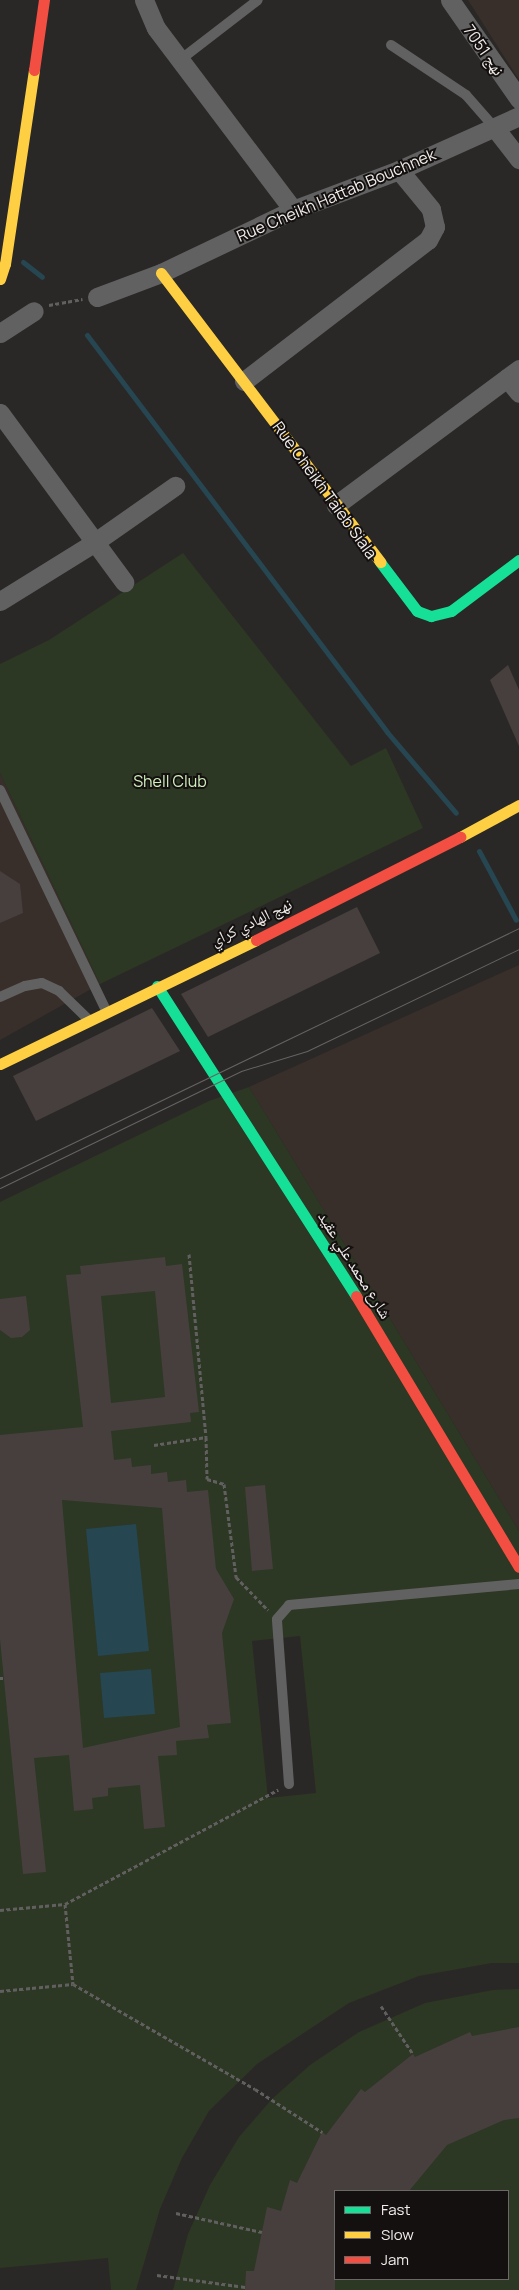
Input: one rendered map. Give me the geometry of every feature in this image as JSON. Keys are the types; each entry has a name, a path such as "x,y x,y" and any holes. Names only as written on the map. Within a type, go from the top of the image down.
{"main road":[{"path":"0,279 5,264 44,0"},
{"path":"0,231 13,202"},
{"name":"Rue Cheikh Taieb Siala","path":"161,273 336,504 399,591 421,614 438,615 451,611 519,560"},
{"name":"نهج الهادي كراي","path":"0,1064 106,1010 452,842 519,805"},
{"name":"نهج الهادي كراي","path":"452,842 519,818"},
{"name":"شارع محمد علي عقيد","path":"157,986 375,1326 519,1567"},
{"name":"نهج الهادي كراي","path":"0,1057 63,1032"}],"street":[{"path":"144,0 156,28 292,210"},
{"name":"نهج 7051","path":"450,0 518,94"},
{"name":"Rue Cheikh Hattab Bouchnek","path":"98,296 161,273 292,210 399,170 519,116"},
{"path":"494,128 519,159"},
{"path":"244,382 428,240 435,227 431,209 399,170"},
{"path":"0,333 34,311"},
{"path":"336,504 513,373 519,393"},
{"path":"0,413 124,582"},
{"path":"0,601 95,542 175,486"}],"lane":[{"path":"180,60 258,0"},
{"path":"391,45 466,95 494,128"},
{"path":"0,790 106,1010"},
{"path":"0,997 25,986 42,983 59,990 89,1020"},
{"path":"289,1784 277,1619 288,1605 519,1584"}],"path":[{"path":"34,311 98,296"},
{"path":"189,1254 206,1437 207,1479 224,1484 236,1576 277,1619"},
{"path":"154,1445 206,1437"},
{"path":"0,1910 65,1904 289,1784"},
{"path":"65,1904 73,1984"},
{"path":"0,1991 73,1984 255,2088 322,2132"},
{"path":"381,2006 413,2054"},
{"path":"176,2213 262,2232"},
{"path":"157,2275 245,2287"}],"shaded area":[{"path":"468,0 519,0 519,79 514,72"},
{"path":"0,773 100,984 0,1040"},
{"path":"519,965 519,1531 249,1087"}],"green space":[{"name":"Shell Club","path":"183,553 351,766 386,748 423,828 100,984 0,773 0,664 49,640"},
{"path":"249,1087 519,1531 519,1963 492,1963 419,1976 349,2003 257,2064 209,2111 182,2158 160,2209 136,2290 111,2290 108,2258 0,2268 0,1202 209,1101","holes":["300,1636 316,1793 268,1798 252,1641"]},
{"path":"519,1989 519,2290 173,2290 188,2234 210,2185 239,2137 272,2099 310,2065 359,2032 425,2003 493,1990"}],"water":[{"path":"136,1524 149,1651 98,1656 86,1529"},
{"path":"151,1669 155,1714 104,1718 100,1673"}],"building":[{"path":"508,665 519,690 519,746 490,680"},
{"path":"0,871 20,884 23,913 0,923"},
{"path":"357,907 380,953 208,1037 181,994"},
{"path":"152,1008 180,1051 36,1121 13,1076"},
{"path":"165,1257 166,1266 182,1264 199,1412 190,1413 191,1422 111,1431 114,1460 131,1458 132,1467 151,1465 151,1474 167,1472 168,1482 186,1480 187,1492 208,1490 216,1569 234,1599 222,1633 231,1723 207,1725 209,1738 176,1741 177,1755 158,1756 165,1827 144,1829 140,1785 108,1788 108,1796 92,1798 93,1809 74,1811 69,1755 34,1758 46,1872 23,1874 0,1639 0,1435 83,1427 66,1275 81,1274 80,1266","holes":["155,1291 165,1397 111,1403 101,1296","62,1500 162,1508 180,1727 83,1748"]},
{"path":"26,1296 30,1330 22,1337 11,1338 0,1330 0,1299"},
{"path":"265,1485 273,1569 252,1571 245,1487"},
{"path":"519,2027 519,2118 504,2120 447,2145 410,2190 334,2190 335,2290 245,2290 246,2271 254,2271 267,2207 281,2211 290,2180 297,2183 322,2132 326,2135 361,2089 365,2092 413,2054 415,2057 470,2032 472,2036"}],"waterway":[{"path":"23,262 42,277"},
{"path":"87,335 387,732 456,813"},
{"path":"479,851 516,920"}],"tram line":[{"path":"0,1178 519,928"},
{"path":"0,1188 241,1071 307,1051 519,949"}],"traffic: fast":[{"path":"380,562 417,611 431,616 451,611 519,560"},
{"path":"157,986 356,1296"}],"traffic: slow":[{"path":"0,279 5,264 34,70"},
{"path":"161,273 380,562"},
{"path":"460,837 519,805"},
{"path":"0,1064 256,940"}],"traffic: jam":[{"path":"34,70 44,0"},
{"path":"256,940 460,837"},
{"path":"356,1296 519,1567"}]}
